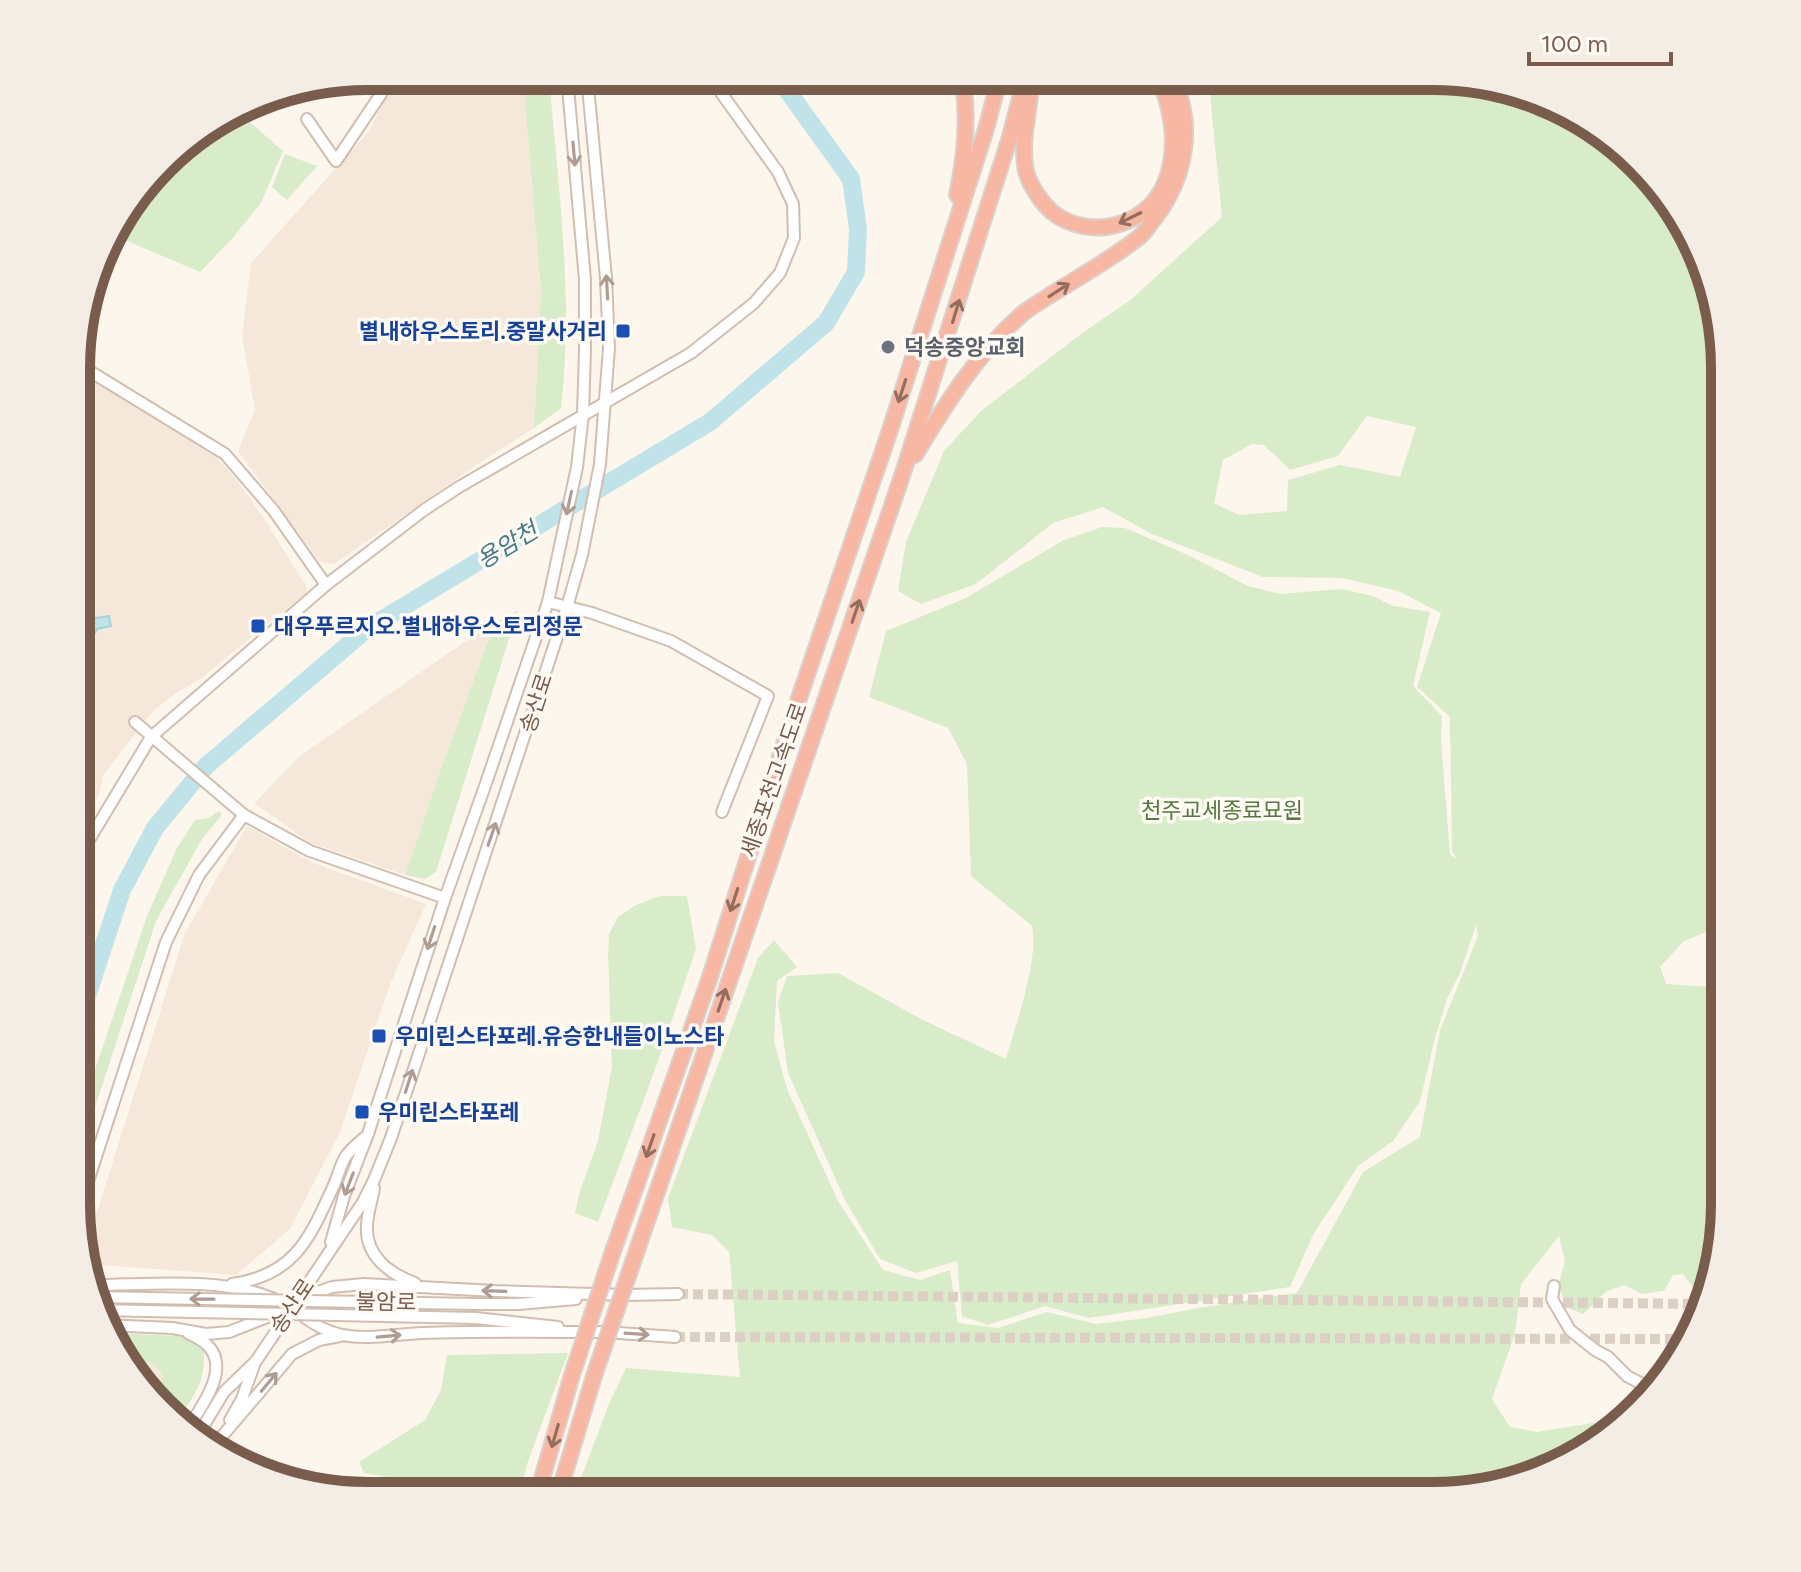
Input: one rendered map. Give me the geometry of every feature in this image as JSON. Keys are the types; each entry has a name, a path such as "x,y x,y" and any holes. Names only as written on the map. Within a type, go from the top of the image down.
{"highway":[{"path":"944,262 962,171 964,91"},
{"name":"세종포천고속도로","path":"541,1482 612,1254 709,980 792,719 890,430 996,91"},
{"name":"세종포천고속도로","path":"562,1482 594,1376 902,476 1024,91"},
{"path":"1027,91 1024,157 1027,175 1038,196 1057,215 1079,225 1107,228 1139,215 1152,204 1167,176 1172,158 1173,129 1163,91"},
{"path":"902,476 954,391 987,348 1024,312 1141,236 1162,209 1177,182 1185,148 1182,107 1177,91"}],"street":[{"path":"307,119 336,161 381,90"},
{"name":"송산로","path":"329,1251 344,1196 368,1134 445,898 548,602 577,467 583,414 585,280 568,90"},
{"name":"송산로","path":"203,1427 224,1392 256,1361 363,1202 374,1180 391,1138 582,555 600,464 609,348 606,278 588,90"},
{"path":"91,837 151,737 326,585 459,487 691,353 754,303 780,273 794,238 793,204 778,172 719,90"},
{"path":"90,371 225,454 274,511 326,585"},
{"path":"548,602 592,613 671,641 768,696 722,812"},
{"path":"135,722 244,815 310,851 445,898"},
{"path":"91,1172 166,942 199,875 244,815"},
{"path":"222,1285 269,1274 295,1256 315,1226 347,1155 368,1134"},
{"path":"374,1180 367,1226 371,1250 388,1271 429,1288"},
{"path":"119,1326 172,1328 206,1334 229,1332 292,1307 312,1294 332,1287 364,1284 628,1295"},
{"path":"102,1285 222,1285 262,1294 292,1307 325,1331 346,1335 606,1332"},
{"path":"1554,1286 1552,1299 1570,1330 1608,1357 1627,1376 1644,1384"},
{"name":"불암로","path":"106,1297 518,1304 678,1294"},
{"name":"불암로","path":"111,1310 476,1318 675,1337"},
{"path":"187,1332 207,1344 216,1361 215,1381 194,1419"},
{"path":"220,1439 292,1354 319,1340 346,1335"},
{"name":"송산로","path":"219,1438 242,1399 256,1361"}],"shaded area":[{"path":"385,90 524,90 541,293 534,428 334,564 320,562 238,451 255,410 242,336 251,263 370,130"},
{"path":"90,378 216,457 237,480 267,523 306,586 306,593 199,680 153,711 103,775 99,795 91,810"},
{"path":"476,634 490,634 405,875 311,843 254,803 300,756"},
{"path":"247,826 311,862 426,904 391,982 340,1132 290,1229 236,1275 97,1265 92,1240 91,1230 185,933"},
{"path":"139,1361 149,1361 162,1372 163,1389"}],"green space":[{"path":"524,90 550,90 565,284 565,367 561,408 534,428 541,293"},
{"name":"천주교세종료묘원","path":"1208,91 1469,92 1522,105 1556,119 1587,137 1616,159 1642,185 1682,245 1702,296 1710,350 1711,930 1684,941 1660,967 1666,984 1711,987 1711,1204 1706,1258 1696,1292 1683,1274 1673,1275 1664,1291 1642,1294 1624,1285 1607,1291 1583,1314 1568,1308 1558,1286 1565,1261 1559,1236 1521,1284 1515,1334 1492,1399 1510,1427 1537,1432 1593,1423 1600,1425 1556,1453 1487,1477 1451,1481 579,1482 626,1368 740,1377 729,1252 712,1235 672,1227 668,1198 758,958 774,940 797,967 777,981 774,1041 787,1089 838,1201 883,1270 920,1280 950,1270 958,1323 998,1328 1047,1312 1096,1324 1297,1293 1363,1172 1420,1137 1440,1030 1478,936 1476,925 1460,973 1447,999 1420,1101 1393,1141 1358,1166 1313,1235 1290,1287 1089,1318 1045,1306 988,1325 962,1316 957,1261 916,1273 880,1259 845,1200 788,1073 778,1002 787,976 838,973 923,1020 1006,1059 1029,974 1032,926 971,876 967,764 948,728 869,697 886,631 964,599 1064,540 1102,527 1125,528 1188,555 1248,586 1280,594 1342,589 1373,596 1393,606 1430,612 1413,686 1442,716 1441,741 1450,854 1457,860 1452,851 1450,717 1417,687 1441,613 1398,591 1342,578 1263,577 1152,534 1103,507 1053,523 976,584 921,604 898,591 906,542 944,451 981,411 1129,301 1222,217","holes":["1367,416 1416,427 1400,477 1340,465 1288,480 1287,511 1239,515 1214,503 1223,460 1252,444 1264,445 1290,470 1338,456"]},
{"path":"246,119 283,151 261,203 200,272 122,239 159,185 185,159"},
{"path":"285,154 317,166 287,200 272,187"},
{"path":"518,610 436,872 425,879 405,875 490,635 476,634"},
{"path":"220,811 221,816 202,839 156,921 91,1120 91,1082 147,916 177,848 195,820 208,818"},
{"path":"660,896 687,896 696,949 598,1222 575,1213 598,1141 612,1067 609,934 618,917 636,905"},
{"path":"122,1334 181,1336 204,1352 200,1381 184,1410 162,1390 161,1372 149,1361 139,1361"},
{"path":"568,1353 523,1482 412,1482 364,1473 359,1462 425,1420 441,1390 447,1355"}],"water":[{"path":"109,616 111,626 97,629 90,640 90,619"}],"waterway":[{"name":"용암천","path":"91,985 122,890 155,828 206,766 368,628 710,422 826,323 856,272 858,229 851,179 787,90"}],"tunnel":[{"path":"678,1294 1692,1304"},
{"path":"675,1337 1675,1339"}],"place":[{"name":"별내하우스토리.중말사거리","path":"623,331"},
{"name":"덕송중앙교회","path":"888,347"},
{"name":"대우푸르지오.별내하우스토리정문","path":"258,626"},
{"name":"우미린스타포레.유승한내들이노스타","path":"379,1036"},
{"name":"우미린스타포레","path":"362,1112"}]}
